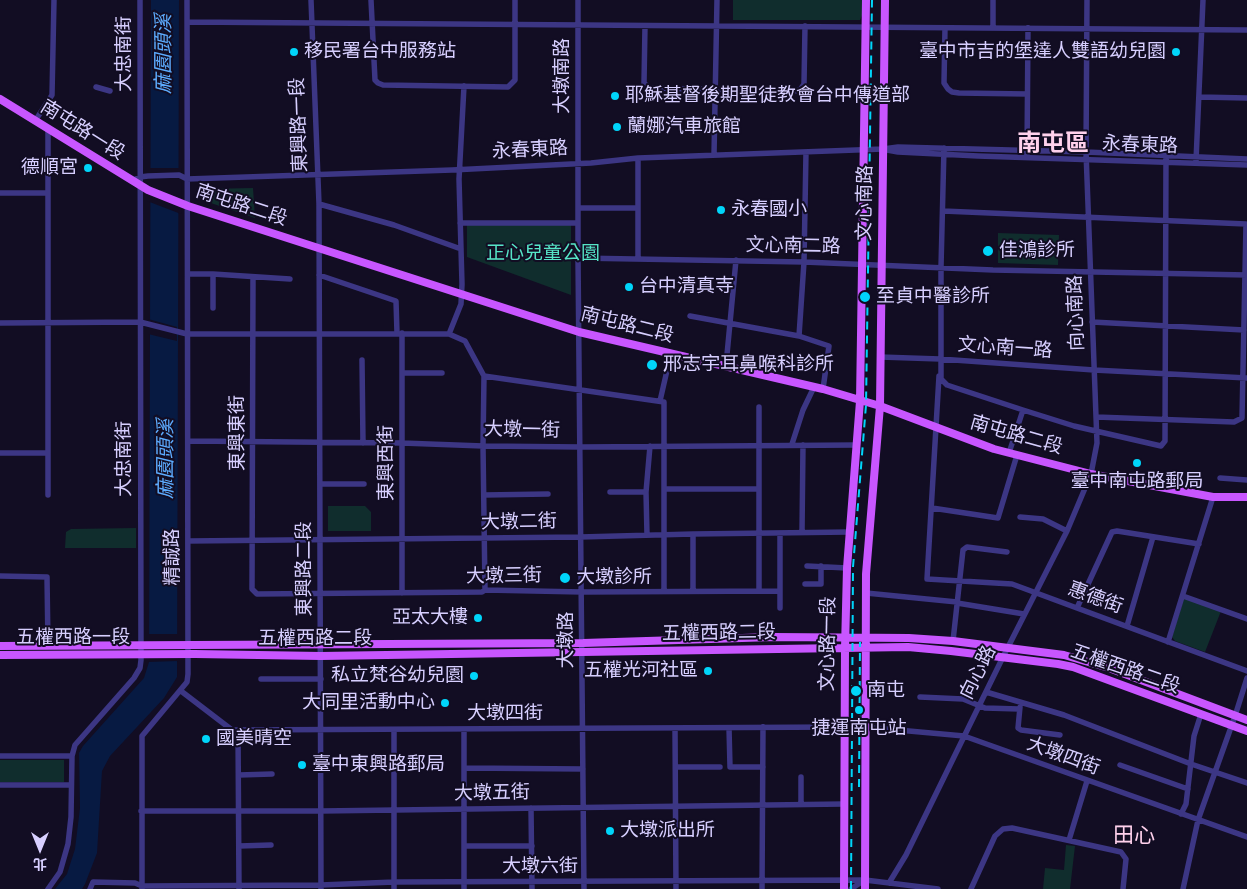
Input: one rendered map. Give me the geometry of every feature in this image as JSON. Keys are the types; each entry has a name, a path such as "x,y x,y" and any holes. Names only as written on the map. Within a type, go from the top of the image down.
{"main road":[{"name":"文心南路","path":"860,401 866,0"},
{"name":"文心南路","path":"880,406 885,0"},
{"name":"南屯路一段","path":"0,99 144,188 179,202"},
{"name":"南屯路二段","path":"179,202 579,332 823,389 880,406 936,428 1013,454 1091,474 1214,497 1247,497"},
{"name":"文心路一段","path":"844,885 843,726 847,568 860,401"},
{"name":"文心路一段","path":"865,889 866,593 880,406"},
{"name":"五權西路二段","path":"144,644 583,643 774,637 865,637 953,641 1064,655 1085,660 1247,720"},
{"name":"五權西路一段","path":"0,646 144,644"},
{"name":"五權西路二段","path":"144,654 321,656 908,647 1003,657 1073,667 1247,731"},
{"name":"五權西路一段","path":"0,655 144,654"}],"street":[{"path":"35,121 52,96 54,0"},
{"name":"大忠南街","path":"48,889 60,872 68,844 71,817 72,756 75,745 134,678 140,668 144,654 144,188 140,177 140,0"},
{"name":"精誠路","path":"142,888 142,736 187,682 184,644 188,541 188,441 184,333 188,274 187,0"},
{"name":"東興路一段","path":"311,0 319,204 318,248"},
{"path":"371,0 375,80 378,83 383,85 508,87 515,80 515,0"},
{"name":"大墩南路","path":"578,0 579,332"},
{"path":"714,155 717,0"},
{"path":"994,0 994,28"},
{"name":"向心南路","path":"1087,0 1086,152 1097,444 1091,474"},
{"path":"1196,160 1203,0"},
{"path":"187,22 1247,30"},
{"path":"644,26 644,83 649,88 794,91 800,90 804,84 804,26"},
{"path":"945,28 944,83 948,89 959,93 1027,94"},
{"path":"1027,154 1028,28"},
{"path":"449,334 461,304 462,294 460,169 464,86"},
{"path":"96,87 110,91"},
{"path":"1199,97 1247,98"},
{"path":"48,128 48,496"},
{"name":"永春東路","path":"140,177 179,175 187,179 460,169 578,164 638,158 883,149 898,152 944,151 1027,154 1087,159 1247,159"},
{"path":"944,151 940,379 947,385 1023,410 1096,431 1160,446 1166,441 1166,159"},
{"path":"799,336 804,262 806,152"},
{"name":"永春東路","path":"1027,154 1086,152 1166,159"},
{"path":"638,158 638,259"},
{"name":"永春東路","path":"1196,160 1247,165"},
{"path":"132,181 140,177"},
{"path":"0,193 48,193"},
{"path":"319,204 394,225 461,249"},
{"path":"578,208 638,208"},
{"path":"942,211 1246,224 1245,378 1242,418 1234,422 1096,417"},
{"path":"460,223 578,223"},
{"name":"東興路二段","path":"318,248 321,887"},
{"name":"文心南二路","path":"578,258 736,260 1091,272 1246,275"},
{"path":"726,366 736,260"},
{"path":"188,274 290,279"},
{"path":"213,274 213,308"},
{"name":"東興西街","path":"319,275 396,301 402,373 402,593"},
{"name":"東興東街","path":"252,589 253,276"},
{"path":"690,316 799,336 829,346 823,389"},
{"path":"1092,322 1244,330"},
{"path":"0,323 143,323 184,333 449,334 465,341 484,376 485,590"},
{"name":"大墩路","path":"579,332 584,889"},
{"path":"660,401 671,353"},
{"name":"文心南一路","path":"880,357 1245,378"},
{"path":"940,359 932,508 998,518 1023,410"},
{"path":"362,360 363,442"},
{"path":"402,373 442,373"},
{"path":"484,376 664,402 664,591"},
{"path":"792,444 802,410 814,387"},
{"path":"759,407 759,591"},
{"name":"大墩一街","path":"188,441 363,442 581,447 856,444"},
{"path":"802,532 803,444"},
{"path":"647,535 646,492 650,446"},
{"path":"0,453 48,453"},
{"name":"向心路","path":"890,883 906,855 1024,614 1067,531 1091,474"},
{"path":"1220,478 1247,480"},
{"path":"320,484 364,484"},
{"path":"664,489 759,488"},
{"path":"610,492 646,492"},
{"path":"484,495 548,494"},
{"path":"1168,642 1214,497"},
{"name":"惠德街","path":"932,508 927,579 1012,584 1247,671"},
{"path":"1020,517 1043,519 1067,531"},
{"path":"1077,608 1112,532 1117,531 1199,544"},
{"name":"大墩二街","path":"188,541 850,532"},
{"path":"780,533 780,608"},
{"path":"693,534 693,591"},
{"path":"1126,626 1153,537"},
{"path":"953,641 963,550 967,546 1008,552"},
{"path":"807,566 847,568"},
{"path":"805,584 821,584 821,566"},
{"path":"0,576 47,576 48,646"},
{"name":"大墩三街","path":"252,589 257,594 482,592 485,590 582,592 780,591"},
{"path":"866,593 957,602 1024,614"},
{"path":"1183,596 1247,619"},
{"path":"1183,889 1198,820 1231,725 1236,716 1247,678"},
{"path":"261,679 321,679"},
{"name":"大墩四街","path":"181,691 232,730 464,730 843,726"},
{"path":"986,692 1072,718 1190,764 1247,782"},
{"path":"920,697 963,700 985,708 1019,709"},
{"path":"1020,702 1018,728 1060,735"},
{"path":"1181,814 1186,804 1194,736 1201,714"},
{"path":"762,727 762,889"},
{"name":"大墩四街","path":"865,727 964,736 1247,837"},
{"path":"675,728 676,889"},
{"path":"730,728 730,767 762,767"},
{"path":"238,730 239,887"},
{"path":"394,730 394,889"},
{"path":"464,730 464,889"},
{"path":"0,756 72,756"},
{"path":"1120,765 1188,789"},
{"path":"676,767 720,767"},
{"path":"464,768 582,769"},
{"path":"239,774 272,774"},
{"path":"801,777 801,804"},
{"path":"1069,840 1087,781"},
{"path":"0,785 71,785"},
{"name":"大墩五街","path":"142,811 321,811 844,804"},
{"path":"531,808 532,889"},
{"path":"971,889 995,836 1003,829 1012,828 1120,852 1126,859 1123,889"},
{"path":"239,846 271,845"},
{"path":"464,846 532,846"},
{"path":"852,889 865,880"},
{"name":"大墩六街","path":"90,889 94,882 135,883 142,888 321,887 394,882 762,882 844,885 865,880 938,889"},
{"path":"428,882 428,889"},
{"path":"718,882 718,889"}],"green space":[{"path":"733,0 863,0 863,13 860,20 733,20"},
{"path":"253,188 255,218 205,201 205,189"},
{"name":"正心兒童公園","path":"467,225 571,225 571,295 467,257"},
{"path":"998,233 1059,235 1058,265 998,263"},
{"path":"328,506 365,506 371,512 371,531 328,531"},
{"path":"136,528 136,548 65,548 66,532 71,529"},
{"path":"1184,598 1221,611 1205,652 1175,641 1172,637"},
{"path":"0,760 64,760 64,782 0,782"},
{"path":"1066,845 1075,846 1070,889 1043,889 1045,868 1064,870"}],"water":[{"name":"麻園頭溪","path":"151,0 179,0 177,677 164,698 110,756 102,771 97,853 85,884 82,889 55,889 67,874 75,849 80,808 79,753 83,746 144,678 149,662"}],"pier":[{"path":"147,168 182,168 181,214 147,201"},
{"path":"148,319 177,327 177,341 148,334"},
{"path":"148,634 178,634 178,661 148,662"}],"railway":[{"path":"851,889 853,567 866,405 872,0"},
{"path":"859,787 860,642"}],"place":[{"name":"移民署台中服務站","path":"294,52"},
{"name":"臺中市吉的堡達人雙語幼兒園","path":"1176,52"},
{"name":"耶穌基督後期聖徒教會台中傳道部","path":"615,96"},
{"name":"蘭娜汽車旅館","path":"617,127"},
{"name":"德順宮","path":"88,168"},
{"name":"永春國小","path":"721,210"},
{"name":"佳鴻診所","path":"988,251"},
{"name":"台中清真寺","path":"629,287"},
{"name":"至貞中醫診所","path":"865,297"},
{"name":"邢志宇耳鼻喉科診所","path":"652,365"},
{"name":"臺中南屯路郵局","path":"1137,463"},
{"name":"大墩診所","path":"565,578"},
{"name":"亞太大樓","path":"478,618"},
{"name":"五權光河社區","path":"708,671"},
{"name":"私立梵谷幼兒園","path":"474,676"},
{"name":"南屯","path":"856,691"},
{"name":"大同里活動中心","path":"445,703"},
{"name":"捷運南屯站","path":"859,710"},
{"name":"國美晴空","path":"206,739"},
{"name":"臺中東興路郵局","path":"302,765"},
{"name":"大墩派出所","path":"610,831"}],"district":[{"name":"南屯區","path":"1053,145"},
{"name":"田心","path":"1134,837"}]}
